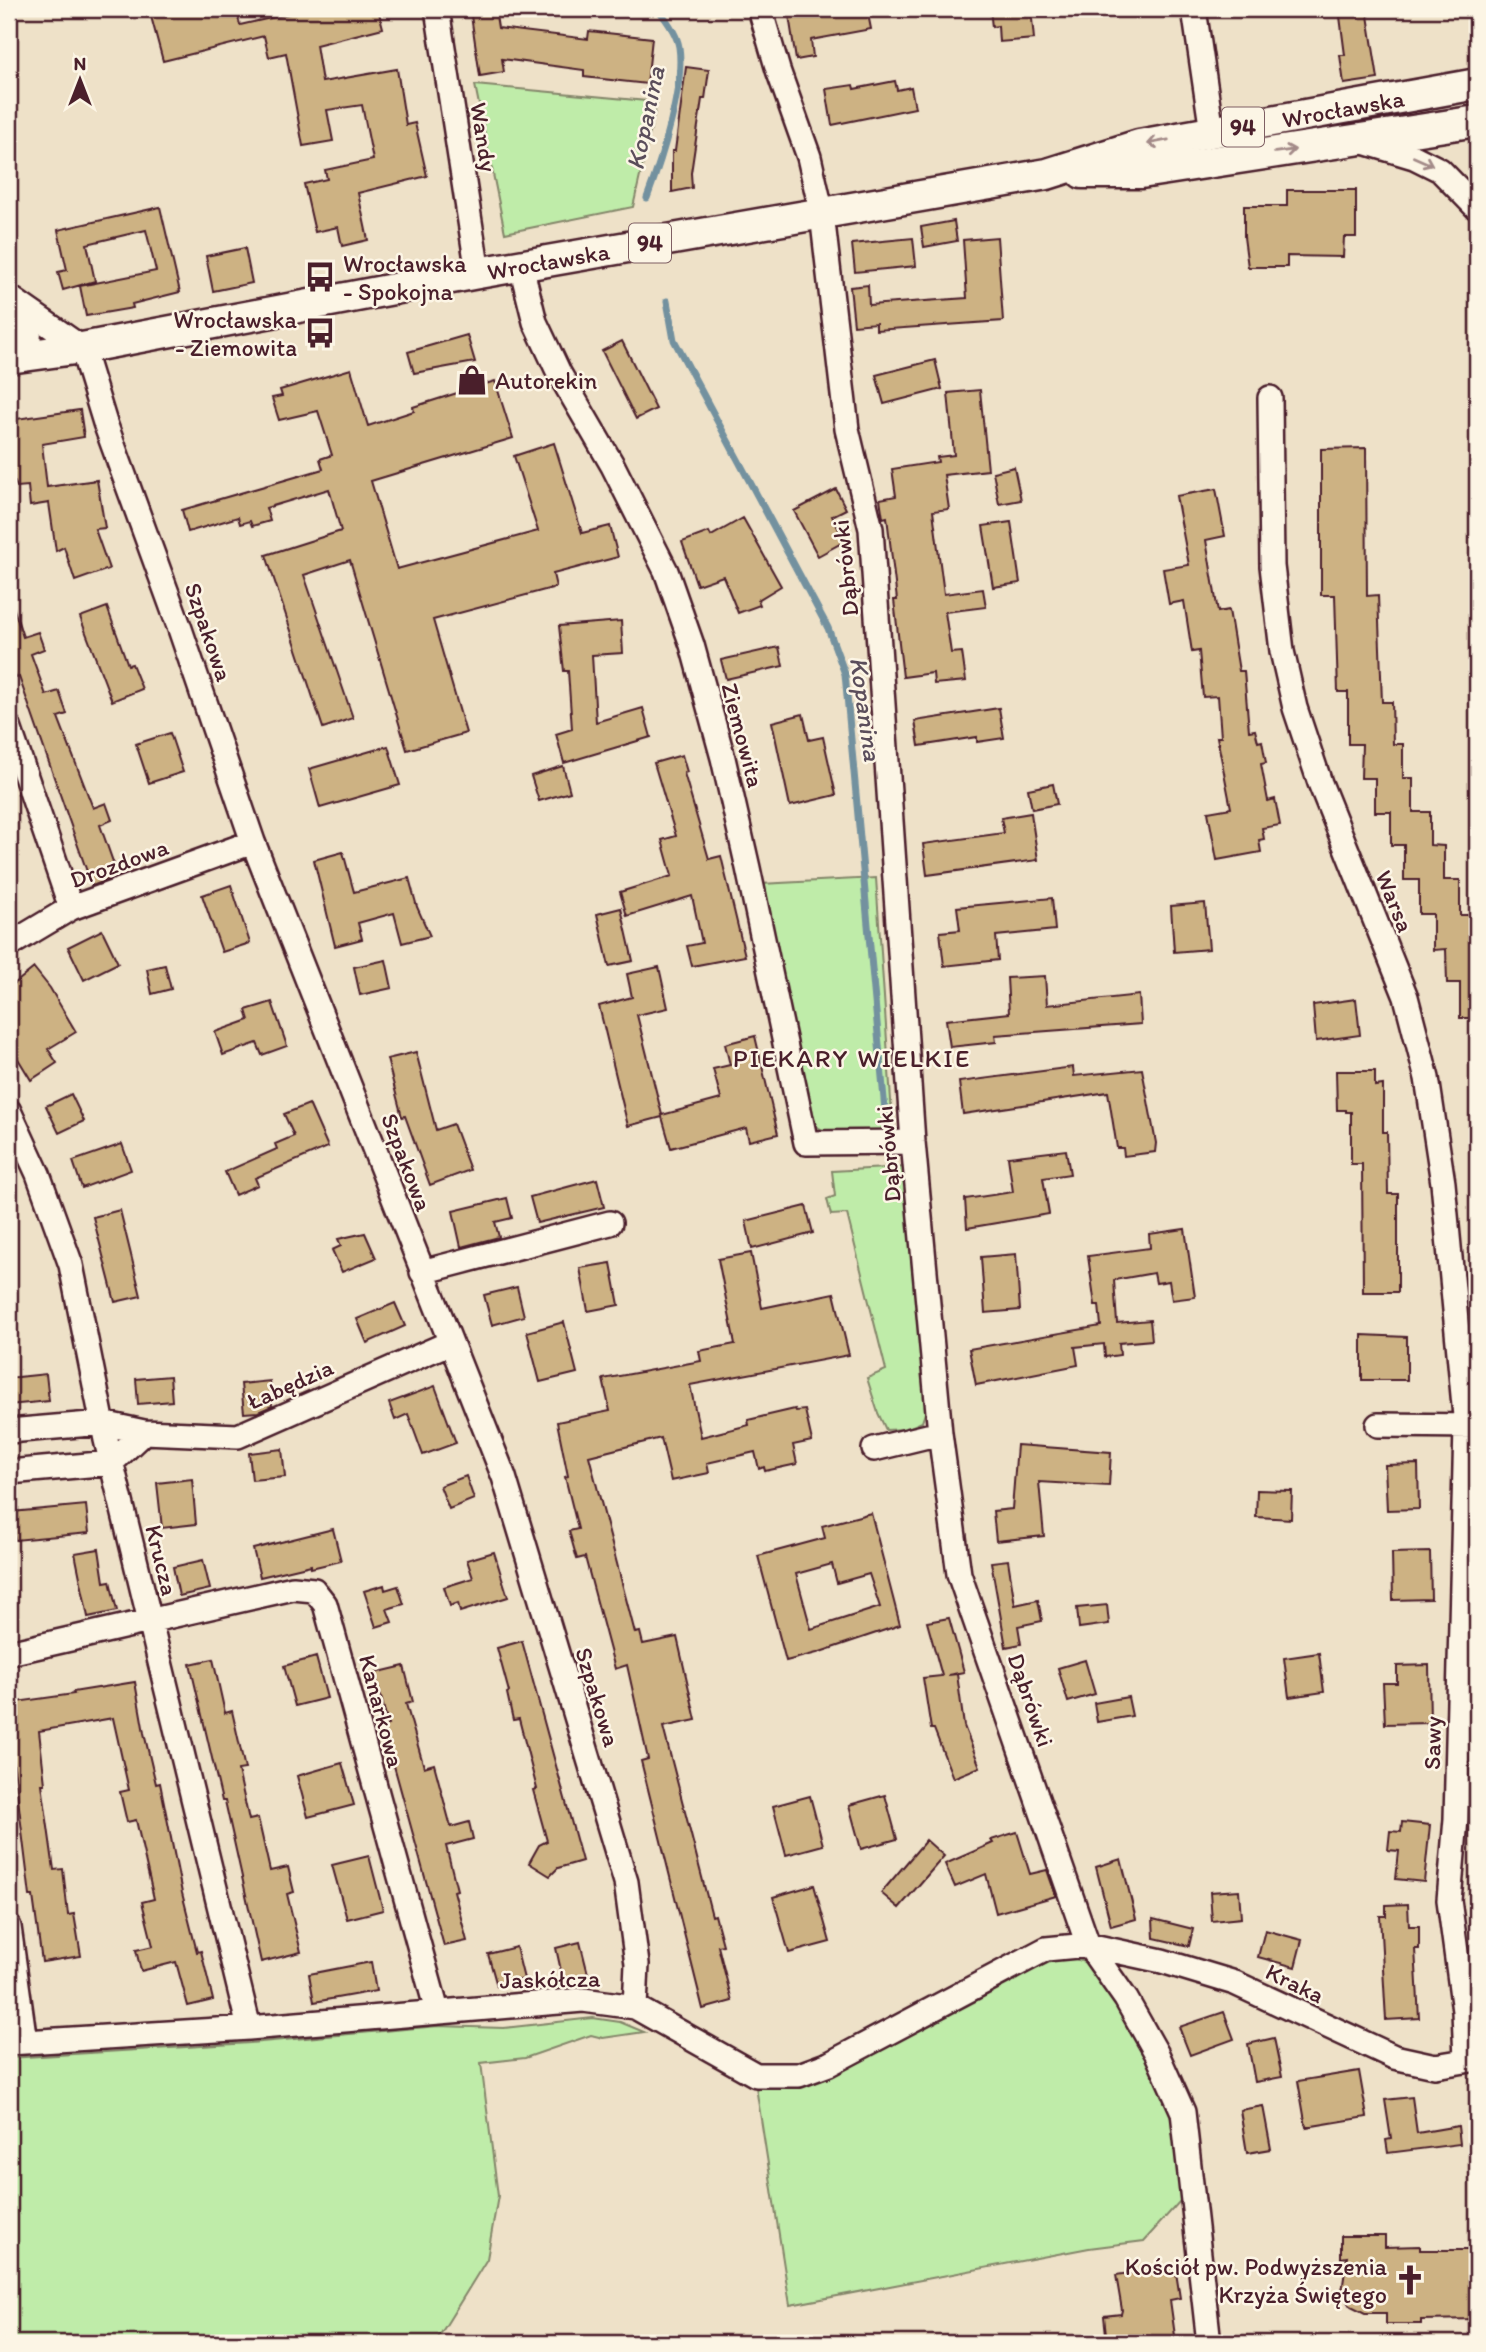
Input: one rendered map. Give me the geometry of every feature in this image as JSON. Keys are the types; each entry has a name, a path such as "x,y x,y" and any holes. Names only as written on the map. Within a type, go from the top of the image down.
{"main road":[{"name":"Wrocławska","path":"13,351 82,348 478,273 1047,174 1139,145 1477,83"},
{"name":"Wrocławska","path":"1047,174 1141,173 1477,121"}],"street":[{"name":"Wandy","path":"437,9 478,273"},
{"name":"Dąbrówki","path":"760,9 809,157 822,214 847,429 871,529 913,1142 940,1433 959,1574 1088,1945 1126,1999 1157,2054 1183,2112 1209,2343"},
{"path":"1194,9 1212,132"},
{"path":"1442,91 1477,100"},
{"path":"1359,140 1427,163 1450,177 1477,208"},
{"name":"Ziemowita","path":"521,266 535,322 559,373 613,466 666,570 692,645 746,856 806,1143 913,1142"},
{"path":"9,297 82,348"},
{"path":"9,297 29,326 28,347 13,351"},
{"name":"Szpakowa","path":"82,348 105,423 179,626 253,842 504,1477 626,1882 637,1964 635,2007"},
{"name":"Warsa","path":"1270,398 1272,566 1282,651 1295,708 1320,783 1406,997 1427,1078 1444,1183 1472,1426"},
{"path":"9,727 71,908"},
{"name":"Drozdowa","path":"9,945 71,908 253,842"},
{"name":"Krucza","path":"9,1111 38,1174 71,1265 111,1463 249,2028"},
{"path":"422,1272 610,1223"},
{"name":"Łabędzia","path":"9,1431 102,1423 144,1432 238,1436 449,1343"},
{"path":"1378,1425 1472,1426"},
{"name":"Sawy","path":"1471,2059 1449,1900 1456,1819 1472,1426"},
{"path":"9,1472 111,1463 144,1432"},
{"path":"874,1449 940,1433"},
{"name":"Kanarkowa","path":"9,1653 293,1588 314,1590 325,1604 437,2011"},
{"path":"9,1927 17,2042"},
{"name":"Jaskółcza","path":"17,2042 249,2028 583,2000 635,2007 756,2075 799,2075 829,2064 1046,1949 1088,1945"},
{"name":"Kraka","path":"1088,1945 1162,1961 1235,1983 1394,2057 1435,2066 1471,2059"}],"green space":[{"path":"475,85 657,102 633,207 505,233"},
{"path":"876,878 893,1130 836,1138 816,1126 761,884"},
{"path":"904,1167 927,1407 922,1422 906,1429 886,1430 867,1378 886,1370 847,1214 831,1215 827,1199 835,1196 832,1171"},
{"path":"1073,1958 1087,1963 1156,2065 1169,2101 1177,2138 1181,2200 1144,2241 1089,2248 790,2305 756,2087 781,2088 810,2083 1056,1959"},
{"path":"593,2018 620,2022 644,2032 603,2038 591,2035 525,2058 481,2063 498,2196 487,2259 435,2343 9,2343 9,2058 250,2043 438,2026 504,2028"}],"building":[{"path":"149,9 236,9 240,25 310,9 378,9 383,28 316,45 322,82 397,69 406,125 415,123 427,176 358,193 368,240 342,246 338,227 315,232 304,184 327,179 325,170 373,160 362,105 327,110 333,141 303,146 286,53 269,57 264,36 163,61"},
{"path":"470,9 495,9 498,28 588,39 589,31 652,38 647,84 584,77 584,70 502,59 504,72 480,76"},
{"path":"788,9 867,9 871,29 811,40 813,57 796,60"},
{"path":"990,9 1031,9 1034,39 999,42 998,26 992,27"},
{"path":"1339,9 1367,9 1378,79 1344,84 1340,55 1345,55"},
{"path":"686,67 709,70 691,173 692,188 672,192 672,151 675,151"},
{"path":"895,81 897,90 911,87 915,108 832,125 826,89 853,85 854,89"},
{"path":"1287,190 1356,190 1356,237 1344,237 1343,257 1287,256 1287,267 1248,267 1244,206 1287,206"},
{"path":"160,207 180,292 132,304 133,308 86,316 80,286 156,271 146,230 87,244 95,281 63,290 58,272 67,270 58,230"},
{"path":"954,221 957,241 924,247 921,227"},
{"path":"997,237 1003,321 876,330 876,323 854,325 850,287 868,285 869,305 967,298 963,240"},
{"path":"913,238 916,266 855,272 852,244"},
{"path":"245,248 252,283 213,291 206,256"},
{"path":"467,335 475,362 414,373 408,352"},
{"path":"622,341 656,409 636,419 602,351"},
{"path":"935,360 942,389 884,404 876,375"},
{"path":"351,369 368,426 414,411 413,407 495,381 513,438 371,481 397,569 538,531 514,456 554,443 582,533 610,526 618,557 553,574 556,587 433,620 466,733 407,750 350,560 304,575 353,718 323,728 266,555 341,531 329,489 266,508 270,521 252,526 250,521 240,524 238,517 188,532 182,510 323,469 320,459 332,455 318,411 279,420 272,398 282,396 280,390"},
{"path":"980,390 988,470 944,475 949,509 933,511 944,594 983,589 986,607 945,612 951,653 962,652 966,681 934,684 933,673 903,677 887,517 883,518 880,499 896,496 892,469 938,462 937,457 954,455 948,393"},
{"path":"80,410 84,437 42,444 47,487 97,480 105,528 95,529 109,569 75,581 64,547 56,551 49,503 30,506 28,486 17,487 14,480 9,420"},
{"path":"1366,448 1367,596 1378,595 1382,702 1392,702 1393,744 1403,744 1403,778 1413,778 1413,812 1430,812 1430,845 1444,846 1444,880 1460,880 1460,915 1475,915 1477,1018 1460,1018 1460,983 1447,983 1446,949 1433,950 1433,914 1419,914 1419,880 1404,880 1404,845 1391,845 1391,812 1375,812 1375,778 1361,778 1362,744 1348,744 1348,692 1338,692 1335,595 1321,595 1321,449"},
{"path":"1014,467 1021,500 999,504 993,472"},
{"path":"836,489 846,509 832,516 845,541 818,556 794,511"},
{"path":"1216,489 1225,536 1206,540 1218,612 1229,610 1239,671 1244,671 1249,731 1255,730 1258,742 1262,741 1266,763 1261,764 1268,801 1275,799 1280,825 1262,828 1264,839 1259,840 1261,852 1217,860 1208,812 1231,808 1217,737 1221,737 1218,696 1203,697 1199,651 1192,652 1184,601 1169,604 1163,569 1189,565 1176,496"},
{"path":"743,518 781,586 758,600 760,605 738,613 723,576 697,585 682,542 709,532 711,536"},
{"path":"1011,522 1020,583 993,587 983,526"},
{"path":"12,603 23,637 38,632 44,649 31,654 46,695 59,691 67,714 58,717 93,808 106,803 112,820 100,825 118,876 92,886 19,677 16,678 9,657 9,604"},
{"path":"107,607 128,665 132,664 142,689 112,701 80,617"},
{"path":"621,621 623,653 592,655 596,722 643,708 651,737 564,763 556,734 572,729 568,671 564,671 559,626"},
{"path":"779,647 783,666 726,679 721,660"},
{"path":"999,708 1004,738 977,742 977,737 919,746 915,721"},
{"path":"803,714 809,740 823,737 836,795 790,806 772,722"},
{"path":"170,733 183,772 149,783 136,744"},
{"path":"388,746 400,785 320,808 309,769"},
{"path":"682,755 687,772 684,773 709,859 721,856 745,956 692,966 687,946 702,943 692,896 627,916 620,892 672,876 662,840 676,836 654,763"},
{"path":"563,766 570,792 539,801 531,776"},
{"path":"1053,784 1057,804 1032,809 1028,789"},
{"path":"1031,813 1038,860 927,875 923,844 1004,833 1001,818"},
{"path":"343,852 354,892 409,878 417,907 430,936 402,943 394,913 358,923 362,939 335,946 314,860"},
{"path":"231,885 250,943 222,952 202,895"},
{"path":"1052,898 1055,930 996,936 998,960 944,966 940,932 960,930 957,907"},
{"path":"1205,903 1209,949 1174,952 1171,906"},
{"path":"621,908 633,961 609,966 597,914"},
{"path":"102,930 118,963 84,980 68,947"},
{"path":"386,960 392,988 360,995 354,967"},
{"path":"165,965 171,989 152,994 147,969"},
{"path":"659,967 668,1008 637,1015 662,1115 721,1099 713,1069 730,1065 725,1044 755,1036 778,1134 749,1141 746,1128 671,1148 662,1117 628,1126 599,1006 632,997 627,974"},
{"path":"34,968 50,988 76,1032 48,1049 57,1063 31,1080 9,1044 9,988"},
{"path":"1045,976 1047,1005 1139,995 1141,1024 995,1035 996,1042 950,1047 946,1020 1009,1013 1007,978"},
{"path":"1356,999 1360,1035 1316,1041 1313,1005"},
{"path":"272,1002 287,1046 262,1055 257,1043 223,1055 215,1032 249,1020 246,1010"},
{"path":"416,1052 436,1130 453,1124 470,1170 430,1185 405,1116 402,1117 387,1059"},
{"path":"1073,1067 1074,1076 1142,1069 1156,1143 1155,1152 1124,1156 1123,1148 1117,1148 1108,1092 963,1114 959,1082"},
{"path":"1336,1071 1375,1071 1375,1086 1383,1085 1383,1132 1387,1132 1388,1194 1398,1194 1398,1292 1363,1292 1362,1164 1351,1164 1351,1112 1337,1110"},
{"path":"71,1094 84,1121 59,1133 46,1106"},
{"path":"309,1104 328,1147 255,1178 258,1185 235,1195 225,1172 277,1149 275,1144 294,1136 284,1114"},
{"path":"122,1144 131,1170 82,1188 73,1161"},
{"path":"1066,1150 1070,1174 1043,1178 1049,1214 967,1228 965,1199 1013,1192 1008,1157"},
{"path":"597,1179 604,1207 537,1223 530,1197"},
{"path":"507,1198 512,1218 495,1222 499,1237 461,1247 453,1211"},
{"path":"806,1206 813,1233 752,1249 746,1221"},
{"path":"120,1210 141,1296 115,1302 93,1217"},
{"path":"1185,1229 1195,1297 1172,1300 1169,1281 1156,1283 1154,1273 1114,1280 1117,1323 1150,1320 1152,1340 1119,1343 1120,1355 1105,1357 1104,1344 1075,1347 1078,1365 976,1385 969,1349 1101,1326 1088,1256 1150,1248 1149,1234"},
{"path":"365,1233 376,1258 342,1272 332,1250 341,1246 338,1239"},
{"path":"751,1253 762,1308 834,1293 849,1355 690,1385 701,1437 749,1425 748,1420 795,1409 805,1410 812,1441 793,1445 797,1464 765,1471 764,1467 759,1469 755,1452 707,1463 709,1473 671,1481 661,1438 589,1456 635,1633 640,1632 643,1644 677,1637 696,1720 663,1727 712,1916 715,1915 723,1945 718,1946 732,2001 703,2009 641,1761 648,1759 627,1665 615,1669 585,1557 577,1559 569,1531 578,1529 565,1477 568,1476 557,1422 610,1411 603,1379 701,1361 699,1351 735,1344 718,1259"},
{"path":"1016,1254 1020,1310 985,1313 981,1257"},
{"path":"611,1263 619,1305 588,1311 580,1268"},
{"path":"517,1287 524,1316 492,1325 484,1295"},
{"path":"395,1303 405,1326 367,1343 357,1319"},
{"path":"564,1322 577,1373 540,1382 527,1332"},
{"path":"1362,1335 1407,1337 1407,1380 1362,1380"},
{"path":"46,1374 49,1401 9,1405 9,1378"},
{"path":"170,1376 172,1401 138,1404 136,1379"},
{"path":"270,1381 272,1406 258,1412 244,1413 241,1384"},
{"path":"435,1386 456,1443 423,1455 408,1414 395,1420 389,1403"},
{"path":"1017,1445 1111,1452 1109,1486 1039,1482 1044,1536 996,1541 993,1511 1012,1509"},
{"path":"282,1449 285,1477 252,1480 249,1453"},
{"path":"1418,1464 1419,1509 1387,1510 1385,1465"},
{"path":"466,1476 474,1499 449,1509 440,1486"},
{"path":"192,1479 196,1524 162,1528 157,1483"},
{"path":"1257,1490 1292,1491 1291,1519 1256,1517"},
{"path":"86,1505 89,1533 15,1540 12,1512"},
{"path":"871,1513 900,1625 786,1661 758,1556 825,1538 822,1526","holes":["832,1564 837,1583 869,1574 880,1607 811,1629 796,1574"]},
{"path":"333,1529 341,1561 260,1577 253,1549"},
{"path":"99,1549 104,1582 110,1581 117,1611 88,1617 75,1553"},
{"path":"494,1552 508,1597 460,1612 458,1603 450,1606 444,1587 473,1578 467,1560"},
{"path":"1430,1552 1431,1599 1393,1600 1392,1553"},
{"path":"203,1560 210,1589 179,1596 173,1567"},
{"path":"1008,1560 1015,1605 1038,1600 1042,1621 1018,1626 1021,1644 1006,1647 991,1562"},
{"path":"384,1585 385,1590 398,1586 404,1604 387,1609 392,1622 376,1627 364,1591"},
{"path":"1107,1605 1109,1624 1079,1628 1077,1608"},
{"path":"949,1618 964,1672 948,1675 957,1674 964,1726 980,1767 953,1778 934,1729 931,1729 923,1678 942,1676 927,1622"},
{"path":"522,1641 582,1861 558,1868 550,1876 529,1863 539,1845 547,1841 533,1790 537,1789 519,1719 513,1720 507,1693 509,1692 497,1648"},
{"path":"1319,1653 1324,1692 1289,1697 1284,1658"},
{"path":"316,1657 327,1698 295,1706 284,1666"},
{"path":"213,1659 225,1713 232,1711 245,1769 238,1770 249,1820 258,1818 270,1871 288,1867 294,1892 287,1894 301,1952 261,1962 225,1801 222,1801 190,1664"},
{"path":"1085,1660 1095,1694 1068,1702 1058,1668"},
{"path":"1429,1665 1430,1723 1385,1724 1383,1683 1397,1683 1397,1666"},
{"path":"404,1666 413,1702 406,1704 424,1767 434,1764 451,1827 469,1822 473,1839 446,1846 467,1941 444,1946 383,1726 388,1725 375,1673"},
{"path":"135,1682 156,1784 160,1783 182,1893 197,1952 201,1951 213,2000 188,2006 176,1962 141,1971 136,1950 153,1946 142,1902 154,1899 136,1820 127,1822 120,1792 129,1790 113,1718 39,1731 45,1784 42,1784 54,1870 63,1869 68,1915 74,1914 81,1956 42,1962 33,1896 30,1896 9,1726 9,1703"},
{"path":"1128,1697 1132,1716 1097,1722 1094,1703"},
{"path":"342,1763 354,1805 308,1817 297,1776"},
{"path":"885,1795 897,1839 861,1849 849,1805"},
{"path":"810,1796 823,1845 786,1855 773,1806"},
{"path":"1402,1822 1430,1825 1424,1882 1396,1879 1399,1851 1388,1850 1390,1831 1401,1832"},
{"path":"1017,1832 1030,1874 1047,1870 1056,1896 996,1913 986,1874 955,1887 945,1864 993,1843 991,1840"},
{"path":"926,1840 944,1856 899,1908 881,1893"},
{"path":"369,1856 383,1910 347,1919 332,1865"},
{"path":"1121,1859 1136,1919 1111,1926 1096,1867"},
{"path":"814,1885 830,1942 789,1953 773,1897"},
{"path":"1239,1890 1241,1918 1212,1921 1210,1892"},
{"path":"1408,1904 1409,1926 1419,1926 1419,1949 1415,1949 1419,2018 1386,2020 1380,1916 1386,1916 1386,1905"},
{"path":"1153,1919 1193,1929 1189,1946 1154,1938"},
{"path":"1265,1930 1302,1940 1295,1967 1258,1957"},
{"path":"580,1942 588,1974 563,1980 556,1948"},
{"path":"516,1947 524,1979 497,1986 488,1954"},
{"path":"371,1962 376,1991 314,2002 309,1974"},
{"path":"1224,2012 1234,2039 1190,2055 1179,2027"},
{"path":"1274,2038 1282,2077 1255,2082 1248,2044"},
{"path":"1359,2071 1367,2117 1306,2127 1298,2081"},
{"path":"1412,2097 1417,2133 1458,2126 1460,2144 1388,2153 1386,2140 1391,2139 1385,2100"},
{"path":"1263,2106 1271,2149 1247,2153 1240,2110"},
{"name":"Kościół pw. Podwyższenia Krzyża Świętego","path":"1341,2236 1385,2236 1385,2247 1420,2246 1420,2250 1477,2250 1477,2319 1386,2324 1386,2313 1365,2313 1351,2306 1342,2291 1347,2257 1341,2258"},
{"path":"1175,2266 1180,2298 1170,2300 1176,2343 1107,2343 1104,2316 1121,2314 1122,2310 1116,2275"}],"waterway":[{"name":"Kopanina","path":"647,198 670,123 680,63 676,37 658,9"},
{"name":"Kopanina","path":"667,301 674,340 828,628 845,674 886,1121"}],"place":[{"name":"Wrocławska - Spokojna","path":"320,277"},
{"name":"Wrocławska - Ziemowita","path":"320,333"},
{"name":"Autorekin","path":"472,380"},
{"name":"Kościół pw. Podwyższenia Krzyża Świętego","path":"1410,2280"}],"district":[{"name":"PIEKARY WIELKIE","path":"852,1058"}]}
